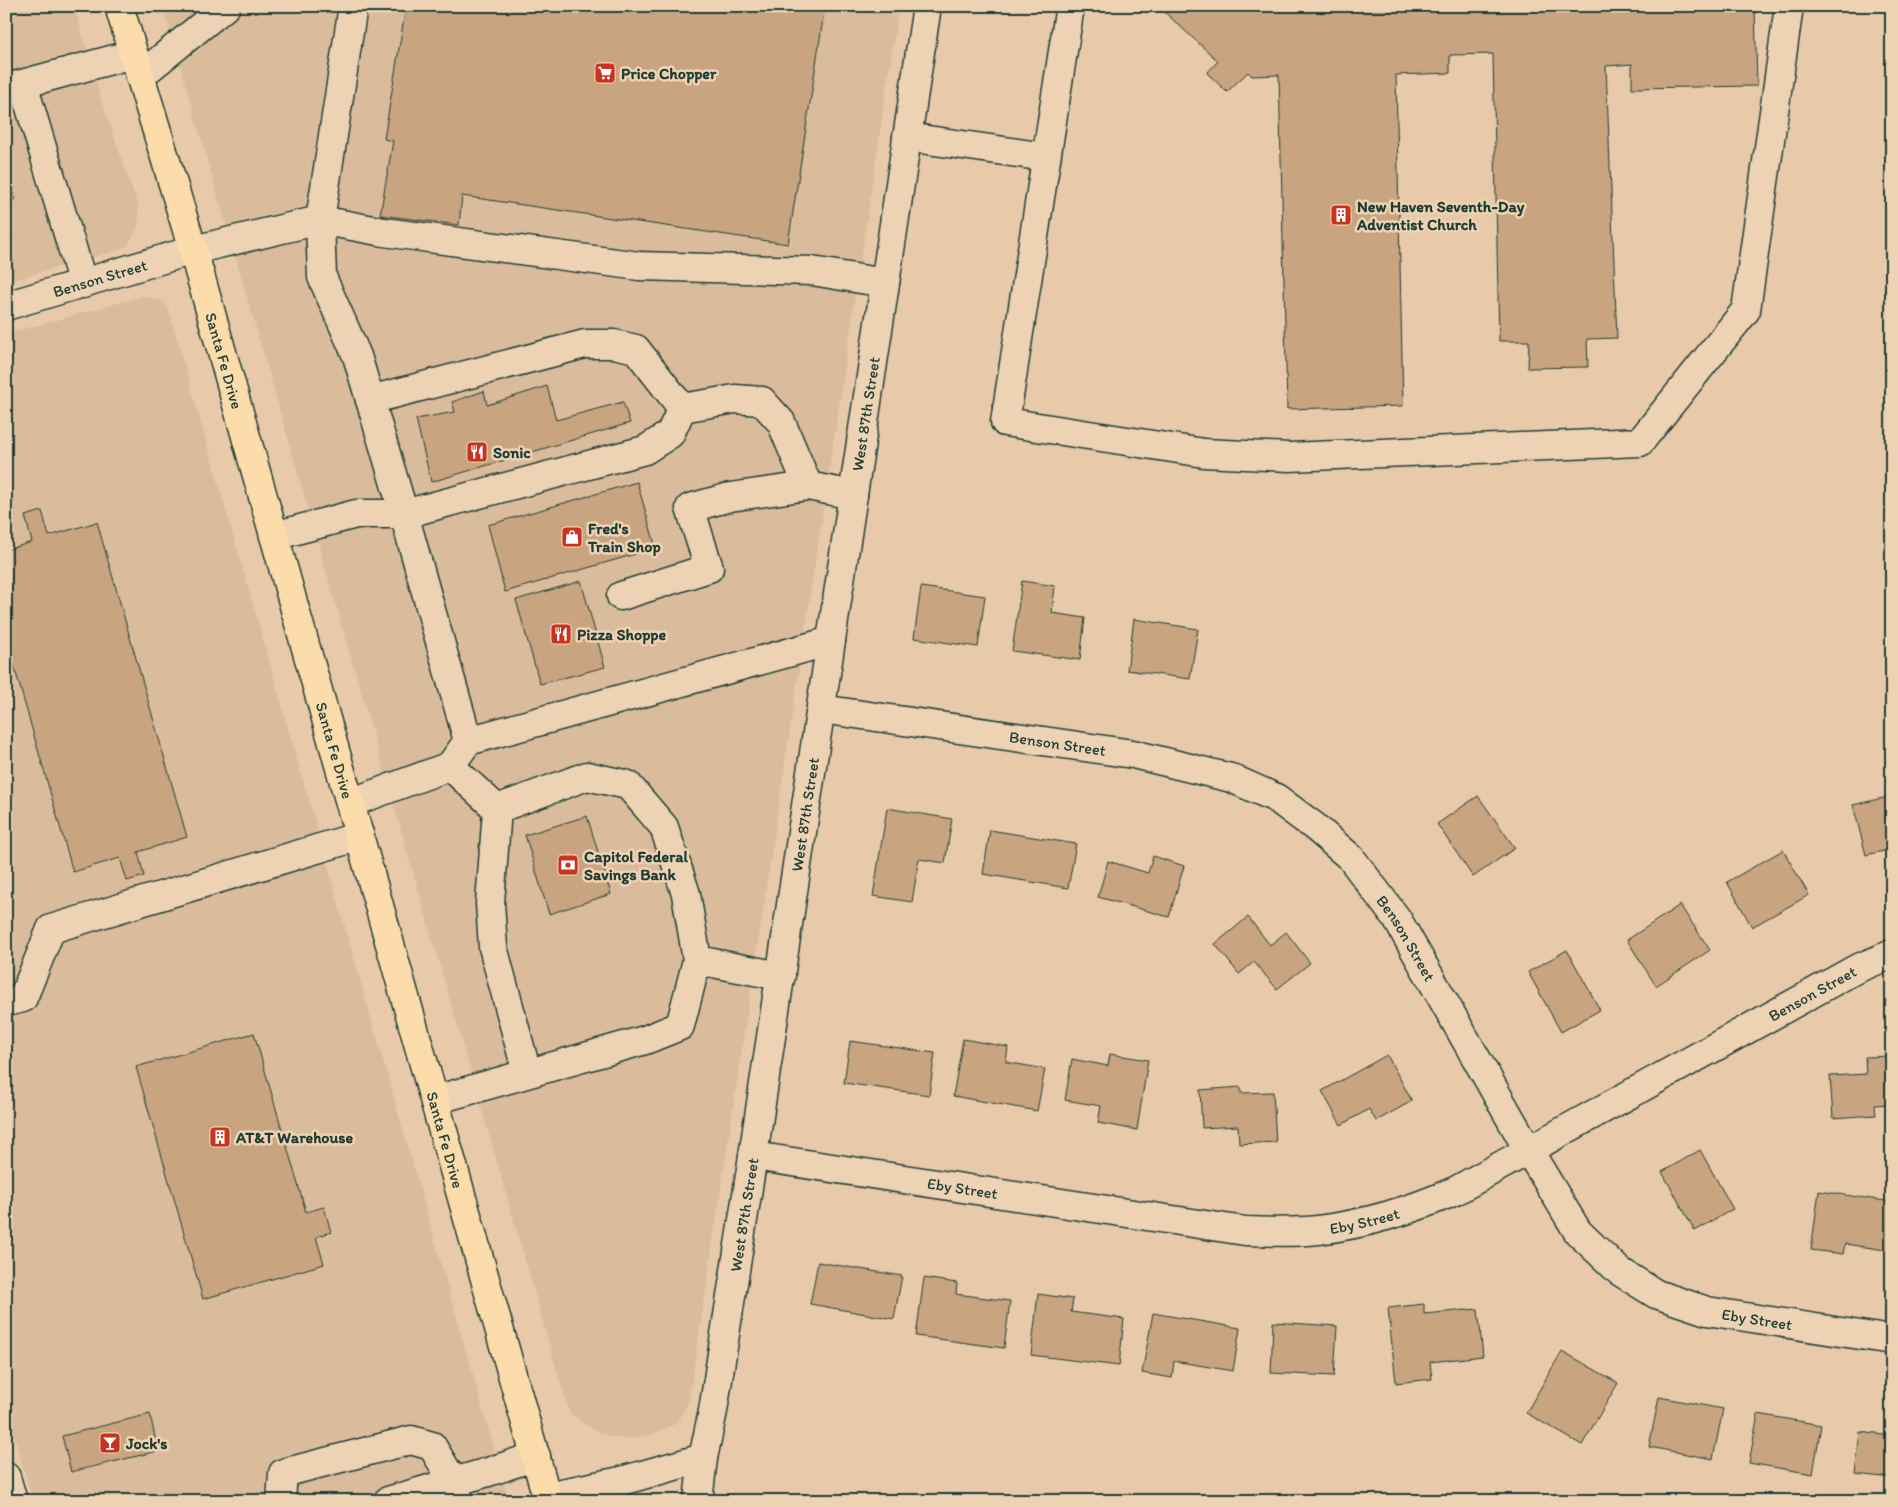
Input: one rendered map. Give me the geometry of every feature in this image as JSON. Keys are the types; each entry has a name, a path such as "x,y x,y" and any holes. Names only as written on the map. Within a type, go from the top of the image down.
{"main road":[{"name":"Santa Fe Drive","path":"119,6 193,250 548,1498"}],"street":[{"path":"83,284 15,86 137,65 226,6"},
{"path":"353,6 320,220 322,277 357,356 468,741"},
{"name":"West 87th Street","path":"698,1501 703,1458 713,1411 781,976 927,6"},
{"path":"1070,6 1005,422 1204,453 1289,457 1640,442 1746,310 1789,6"},
{"path":"907,137 1046,157"},
{"path":"320,220 384,232 639,266 812,271 885,283"},
{"name":"Benson Street","path":"6,306 193,250 320,220"},
{"path":"370,400 585,344 614,344 636,349 682,408"},
{"path":"682,408 735,399 762,401 781,422 808,486"},
{"path":"274,536 356,514 404,514 645,450 670,434 682,408"},
{"path":"621,596 708,568 690,508 730,497 808,486 853,495"},
{"path":"350,803 450,766 468,741 831,641"},
{"name":"Benson Street","path":"821,709 1133,754 1231,778 1276,798 1315,827 1351,858 1397,919 1529,1151 1856,969 1892,954"},
{"path":"450,766 497,809"},
{"path":"435,1100 646,1040 680,1026 697,960 686,894 664,827 628,785 587,776 497,809"},
{"path":"497,809 490,904 493,947 527,1073"},
{"path":"6,1002 23,998 51,929 360,836"},
{"path":"697,960 781,976"},
{"name":"Eby Street","path":"753,1156 1244,1231 1282,1232 1319,1230 1394,1215 1424,1205 1455,1191 1529,1151 1578,1232 1619,1271 1656,1294 1707,1311 1892,1340"},
{"path":"281,1501 283,1473 412,1440 432,1446 456,1491"},
{"path":"388,1501 456,1491 536,1456"},
{"path":"548,1498 621,1481 703,1458"},
{"path":"6,1477 13,1501"}],"shaded area":[{"path":"6,6 74,6 102,102 138,205 139,218 137,229 128,245 119,250 6,282"},
{"path":"163,6 899,6 689,1401 677,1423 648,1436 622,1439 607,1436 592,1429 570,1413 566,1402"},
{"path":"143,296 162,301 168,307 509,1501 33,1501 6,1408 6,334"}],"building":[{"name":"Price Chopper","path":"406,6 825,6 788,244 462,196 459,225 380,215 393,141 384,139"},
{"name":"New Haven Seventh-Day Adventist Church","path":"1158,6 1755,6 1757,86 1632,88 1632,64 1606,66 1617,338 1587,339 1588,367 1528,368 1529,341 1499,341 1493,54 1450,55 1450,73 1396,75 1403,406 1287,409 1279,75 1252,76 1248,72 1227,92 1207,73 1218,61"},
{"path":"9,174 15,200 6,202 6,175"},
{"path":"6,218 12,241 6,242"},
{"name":"Sonic","path":"547,386 556,420 623,402 630,423 431,482 416,419 455,412 452,402 484,391 487,405"},
{"name":"Fred's Train Shop","path":"637,482 656,548 505,592 488,525"},
{"path":"42,511 49,536 97,522 187,837 138,852 144,876 127,881 120,858 73,872 6,638 6,550 32,542 25,516"},
{"name":"Pizza Shoppe","path":"581,581 605,667 540,684 516,600"},
{"path":"1022,581 1055,586 1052,613 1085,618 1080,660 1012,651"},
{"path":"921,587 985,596 978,647 914,638"},
{"path":"1134,619 1198,629 1190,679 1127,670"},
{"path":"1478,796 1515,848 1473,877 1437,824"},
{"path":"1892,796 1892,849 1866,855 1853,805"},
{"path":"887,808 952,819 945,863 919,859 912,902 873,896"},
{"name":"Capitol Federal Savings Bank","path":"587,816 611,894 549,914 525,835"},
{"path":"990,830 1076,844 1068,888 983,874"},
{"path":"1783,850 1809,895 1752,927 1727,882"},
{"path":"1153,856 1184,866 1169,917 1098,897 1108,861 1148,873"},
{"path":"1680,905 1710,950 1656,986 1627,940"},
{"path":"1248,917 1270,945 1286,932 1310,963 1277,989 1254,962 1239,974 1215,944"},
{"path":"1567,950 1600,1010 1561,1032 1528,972"},
{"name":"AT&T Warehouse","path":"254,1033 306,1212 324,1207 331,1232 316,1237 324,1264 203,1299 136,1067"},
{"path":"963,1039 1008,1047 1006,1062 1045,1069 1037,1111 953,1096"},
{"path":"850,1041 935,1053 929,1095 844,1083"},
{"path":"1110,1054 1148,1060 1137,1130 1098,1123 1101,1106 1065,1100 1072,1059 1108,1066"},
{"path":"1387,1055 1412,1101 1376,1121 1369,1109 1341,1125 1322,1091"},
{"path":"1892,1056 1892,1104 1875,1105 1876,1115 1833,1118 1830,1076 1866,1074 1865,1057"},
{"path":"1241,1087 1241,1093 1273,1092 1276,1142 1239,1144 1238,1126 1202,1128 1200,1090"},
{"path":"1700,1150 1733,1209 1695,1231 1662,1172"},
{"path":"1819,1191 1892,1202 1892,1251 1845,1244 1843,1254 1811,1250"},
{"path":"818,1262 902,1276 894,1319 810,1304"},
{"path":"924,1278 957,1283 956,1294 1010,1301 1004,1348 916,1336"},
{"path":"1038,1294 1073,1299 1071,1312 1124,1319 1119,1366 1031,1355"},
{"path":"1424,1304 1424,1314 1478,1309 1483,1356 1430,1362 1432,1379 1396,1383 1388,1308"},
{"path":"1153,1313 1240,1328 1233,1371 1174,1361 1172,1378 1142,1373"},
{"path":"1273,1322 1337,1326 1334,1376 1271,1373"},
{"path":"1562,1351 1618,1383 1582,1445 1526,1413"},
{"path":"1659,1397 1723,1409 1713,1459 1649,1447"},
{"name":"Jock's","path":"150,1414 158,1451 71,1472 62,1436"},
{"path":"1758,1414 1821,1425 1813,1474 1749,1463"},
{"path":"1860,1432 1892,1436 1892,1478 1855,1474"}],"place":[{"name":"Price Chopper","path":"605,73"},
{"name":"New Haven Seventh-Day Adventist Church","path":"1341,215"},
{"name":"Sonic","path":"477,452"},
{"name":"Fred's Train Shop","path":"572,537"},
{"name":"Pizza Shoppe","path":"561,634"},
{"name":"Capitol Federal Savings Bank","path":"568,865"},
{"name":"AT&T Warehouse","path":"220,1137"},
{"name":"Jock's","path":"110,1443"}]}
